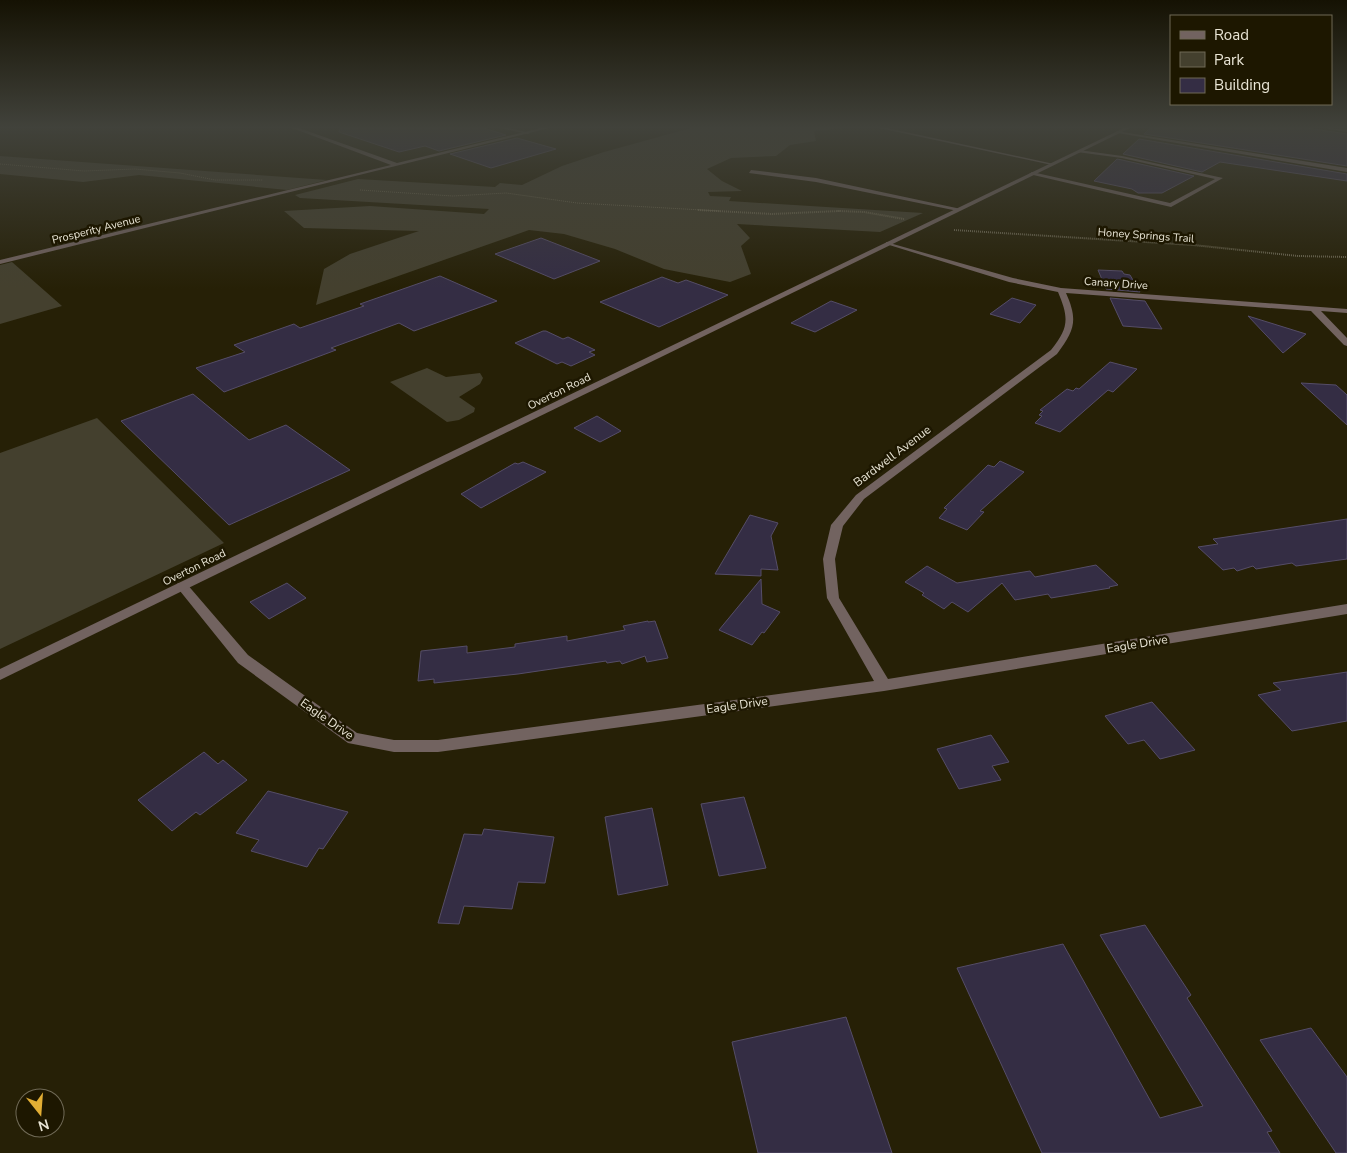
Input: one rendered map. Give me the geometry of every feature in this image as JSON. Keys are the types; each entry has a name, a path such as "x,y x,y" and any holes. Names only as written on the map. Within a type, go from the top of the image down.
{"street":[{"name":"Prosperity Avenue","path":"0,262 328,182"},
{"name":"Overton Road","path":"0,675 1015,182"},
{"name":"Canary Drive","path":"888,244 1012,280 1061,290 1347,311"},
{"name":"Bardwell Avenue","path":"884,685 833,598 829,559 837,525 860,497 1054,352 1067,337 1070,323 1070,310 1061,290"},
{"path":"1314,308 1347,344"},
{"name":"Eagle Drive","path":"182,586 243,660 353,739 394,746 438,746 884,685 1347,609"}],"lane":[{"path":"825,182 958,209"},
{"path":"1067,182 1172,205 1213,182"}],"path":[{"path":"354,190 453,196 506,193 577,203 772,214 839,211 864,212 907,219"},
{"name":"Honey Springs Trail","path":"950,230 1193,245 1298,256 1347,257"}],"green space":[{"path":"206,182 320,182 287,190"},
{"path":"347,182 406,182 495,187 500,183 522,185 529,182 724,182 742,191 708,192 710,196 731,197 729,201 923,213 880,232 737,224 750,238 741,246 751,274 730,282 664,269 615,249 564,234 529,230 316,305 324,269 350,254 419,231 304,228 284,211 370,206 484,214 489,209 300,198 295,195"},
{"path":"12,262 62,306 0,324 0,265"},
{"path":"427,368 446,377 480,373 483,378 480,384 459,397 475,408 474,412 459,420 447,422 390,382"},
{"path":"97,418 224,543 0,649 0,453"}],"building":[{"path":"1098,182 1183,182 1162,193 1138,193 1132,189"},
{"path":"541,238 600,261 554,279 495,254"},
{"path":"1098,270 1122,271 1124,274 1130,275 1140,292 1106,289"},
{"path":"440,276 497,301 414,331 399,323 331,348 336,350 224,392 196,368 245,352 234,345 294,324 300,328 364,306 360,304"},
{"path":"662,277 678,283 686,280 728,295 659,327 600,302"},
{"path":"1012,298 1036,305 1020,323 990,314"},
{"path":"1110,298 1145,301 1162,329 1123,326"},
{"path":"831,301 857,310 815,332 791,323"},
{"path":"1248,316 1306,334 1283,353"},
{"path":"543,331 563,339 568,337 595,350 589,352 595,355 571,366 562,362 557,364 515,343"},
{"path":"1110,362 1137,369 1113,392 1108,390 1060,432 1035,423 1042,416 1039,415 1043,411 1040,410 1067,389 1073,391 1076,388 1079,389"},
{"path":"1301,383 1336,385 1347,395 1347,425"},
{"path":"193,394 249,440 286,425 350,470 229,525 121,421"},
{"path":"597,416 621,431 600,442 574,428"},
{"path":"1000,461 1024,472 980,511 984,512 967,530 939,518 947,509 944,508 988,465 994,467"},
{"path":"523,462 546,472 481,508 461,494 515,463"},
{"path":"750,515 778,523 771,536 778,570 761,569 761,576 715,574"},
{"path":"1347,519 1347,559 1296,566 1292,563 1256,569 1253,566 1237,571 1234,568 1223,570 1198,547 1218,544 1213,539"},
{"path":"1096,565 1118,585 1051,598 1048,594 1015,600 1002,583 968,612 952,602 944,609 922,595 924,593 905,582 927,566 957,583 1030,571 1035,577"},
{"path":"761,579 762,604 780,612 752,645 719,630"},
{"path":"287,583 306,598 269,619 250,602"},
{"path":"655,621 668,658 647,662 645,656 622,664 620,661 607,663 606,661 518,674 434,683 434,679 418,681 421,651 467,646 467,653 515,647 515,644 567,636 567,641 625,630 623,626"},
{"path":"1347,672 1347,721 1292,731 1258,695 1281,690 1273,683"},
{"path":"1152,702 1195,750 1160,759 1144,740 1128,744 1105,716"},
{"path":"991,735 1009,762 992,766 1001,780 959,789 937,749"},
{"path":"204,752 218,764 223,760 247,780 200,815 196,812 172,831 138,800"},
{"path":"268,791 348,812 323,849 319,848 307,867 251,851 259,840 236,833"},
{"path":"744,797 766,868 719,876 701,804"},
{"path":"652,808 668,885 618,895 605,817"},
{"path":"484,829 554,837 545,883 518,882 512,909 464,906 459,924 438,923 464,834 482,835"},
{"path":"1145,925 1191,995 1187,998 1272,1131 1267,1132 1280,1153 1042,1153 957,968 1063,944 1160,1118 1203,1106 1100,935"},
{"path":"846,1017 892,1153 758,1153 732,1042"},
{"path":"1311,1028 1347,1077 1347,1153 1336,1153 1260,1040"}]}
